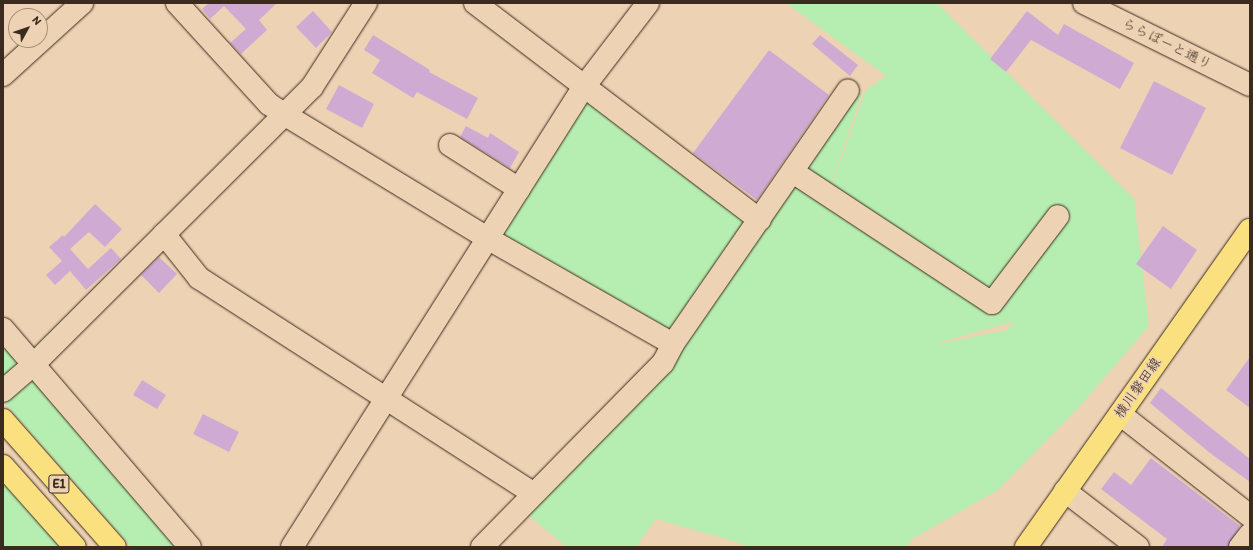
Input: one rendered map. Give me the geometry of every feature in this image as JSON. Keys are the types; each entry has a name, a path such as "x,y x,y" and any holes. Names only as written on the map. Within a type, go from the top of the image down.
{"main road":[{"name":"横川磐田線","path":"1026,547 1250,230"},
{"name":"E1","path":"3,420 115,547"},
{"name":"E1","path":"3,466 75,547"}],"street":[{"path":"3,75 82,3"},
{"path":"177,3 269,104 487,238 673,344"},
{"path":"3,390 28,370 312,87 366,3"},
{"path":"475,3 582,88 760,220"},
{"path":"292,547 582,88 648,3"},
{"name":"ららぽーと通り","path":"1084,3 1250,85"},
{"path":"482,547 533,493 663,363 673,344 760,220 848,90"},
{"path":"450,145 519,188"},
{"path":"793,172 992,304 1058,216"},
{"path":"164,234 199,278 385,400 533,493"},
{"path":"3,329 28,370 190,547"},
{"path":"1120,414 1250,516"},
{"path":"1065,491 1138,547"},
{"path":"1240,547 1250,534"}],"green space":[{"path":"786,3 937,3 1134,199 1149,326 1081,405 998,490 912,539 906,547 745,547 740,543 656,519 636,547 567,547 528,515 673,344 499,237 584,99 755,227 826,123 863,91 813,238 866,90 886,76","holes":["1015,321 1006,330 938,344"]},
{"path":"3,328 193,547 131,547 3,401"},
{"path":"3,469 74,547 3,547"}],"building":[{"path":"209,3 277,3 259,20 267,30 241,54 230,43 246,29 224,6 210,19 202,9"},
{"path":"313,11 332,32 316,48 296,27"},
{"path":"1027,11 1058,35 1064,24 1134,63 1120,89 1031,40 1006,72 990,59"},
{"path":"373,35 430,70 429,72 478,98 467,119 417,92 413,98 372,73 380,60 364,50"},
{"path":"820,35 858,65 850,76 812,44"},
{"path":"769,50 829,95 757,200 693,153"},
{"path":"1154,81 1206,108 1172,175 1120,148"},
{"path":"339,85 374,104 362,128 326,109"},
{"path":"466,126 488,138 490,133 519,152 510,168 460,137"},
{"path":"95,204 122,229 105,247 89,232 70,249 88,269 111,248 121,259 86,290 70,271 55,285 46,275 62,261 49,247 63,235 64,237"},
{"path":"1163,226 1197,250 1171,289 1136,264"},
{"path":"159,257 177,274 159,293 141,275"},
{"path":"1250,357 1250,408 1226,390"},
{"path":"142,380 166,395 157,409 133,395"},
{"path":"1161,388 1250,459 1250,482 1210,453 1150,403"},
{"path":"203,414 239,432 229,452 193,434"},
{"path":"1151,458 1240,526 1228,547 1162,547 1167,539 1101,489 1114,472 1131,485"}]}
